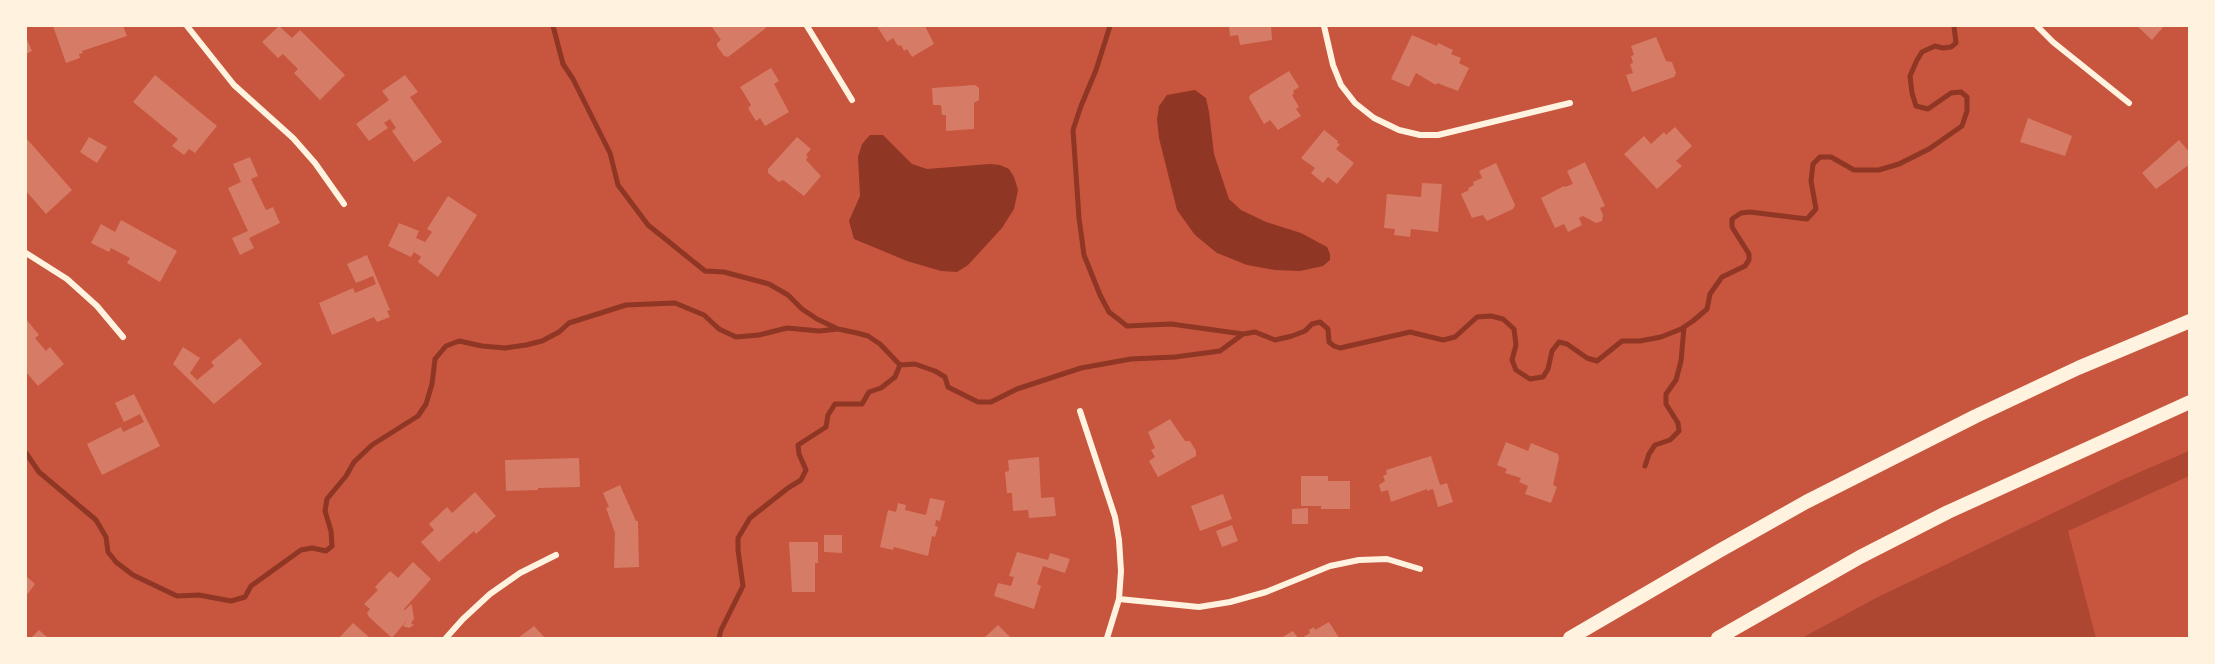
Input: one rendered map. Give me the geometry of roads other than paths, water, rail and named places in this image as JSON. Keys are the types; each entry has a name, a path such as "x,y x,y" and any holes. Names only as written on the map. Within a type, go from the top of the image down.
{"highway":[{"path":"1570,639 1806,502 1976,416 2078,368 2190,321"},
{"path":"1718,639 1850,563 1948,512 2190,402"}],"street":[{"path":"187,26 234,85 293,138 315,163 344,204"},
{"path":"807,26 852,100"},
{"path":"1324,26 1333,65 1341,85 1355,103 1374,118 1399,130 1420,135 1438,135 1570,104"},
{"path":"2037,26 2053,42 2129,103"},
{"path":"26,253 67,279 97,306 123,337"},
{"path":"1080,411 1114,517 1119,540 1121,571 1119,599 1107,639"},
{"path":"446,639 463,619 490,594 520,573 556,555"},
{"path":"1119,599 1199,607 1230,602 1266,592 1330,566 1359,560 1386,560 1420,569"}],"waterway":[{"path":"553,26 563,64 573,79 610,153 618,185 648,225 705,271 724,272 769,284 788,295 802,309 817,319 838,329"},
{"path":"1110,26 1073,130 1084,255 1100,295 1109,312 1127,326 1171,324 1243,334"},
{"path":"26,453 39,472 96,520 106,537 108,552 116,562 133,575 177,596 199,595 231,601 245,597 251,586 301,550 312,548 326,551 332,546 331,531 325,511 327,499 354,462 372,445 418,416 426,404 432,384 435,359 446,346 459,341 505,348 526,345 542,341 559,332 569,323 626,305 675,303 704,315 719,329 736,337 759,335 787,328 819,331 838,329 868,336 880,344 900,365 915,364 935,371 945,377 948,387 978,402 991,402 1017,389 1081,368 1131,359 1175,357 1220,351 1243,334 1255,332 1275,340 1305,331 1312,324 1320,322 1328,329 1329,342 1340,348 1410,332 1443,340 1455,337 1477,317 1491,316 1503,319 1514,329 1516,345 1512,360 1516,370 1530,379 1543,377 1548,369 1552,351 1559,342 1597,361 1622,341 1640,341 1661,337 1693,321 1707,309 1710,294 1722,277 1745,266 1749,260 1749,254 1732,227 1732,219 1741,213 1750,212 1807,219 1816,209 1811,181 1813,164 1820,157 1831,157 1854,170 1879,170 1899,164 1929,149 1962,126 1967,111 1967,97 1961,92 1951,93 1928,109 1916,106 1910,76 1922,52 1935,46 1951,47 1956,43 1954,26"},
{"path":"1645,466 1655,445 1670,440 1679,431 1678,423 1666,404 1666,394 1676,380 1681,361 1684,327"},
{"path":"719,638 743,586 738,538 750,518 801,480 806,470 798,445 826,427 828,415 835,404 862,404 869,392 881,388 895,377 900,365"}]}
